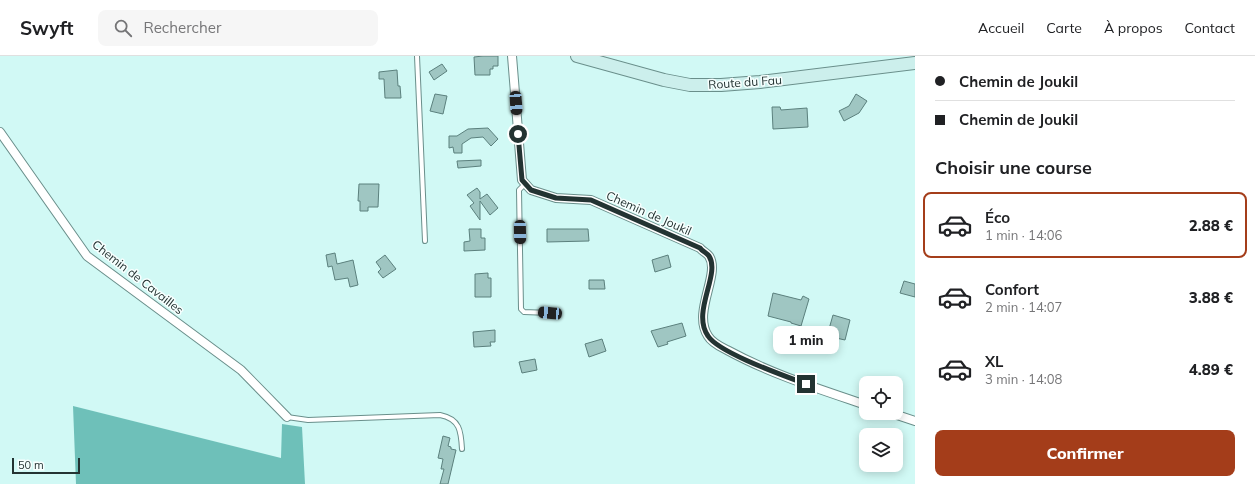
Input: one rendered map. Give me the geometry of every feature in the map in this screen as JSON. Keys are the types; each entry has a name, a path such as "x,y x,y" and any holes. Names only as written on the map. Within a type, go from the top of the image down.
{"street":[{"path":"512,56 522,180 526,184"},
{"name":"Route du Fau","path":"577,56 664,80 690,85 721,85 760,82 915,63"},
{"name":"Chemin de Cavailles","path":"0,132 87,256 241,370 287,416"},
{"name":"Chemin de Joukil","path":"526,184 531,190 556,198 591,200 700,248 709,257 712,270 702,314 704,327 708,337 748,362 820,390 859,403"},
{"path":"903,417 915,421"}],"lane":[{"path":"417,56 425,241"},
{"path":"526,184 519,190 521,309 524,312 550,313"},
{"path":"287,416 308,420 440,415 454,420 459,427 462,449"}],"shaded area":[{"path":"73,406 281,458 282,424 302,427 305,484 76,484"}],"building":[{"path":"498,56 498,66 493,66 493,69 490,69 490,75 475,75 474,57"},
{"path":"442,64 447,71 434,80 429,72"},
{"path":"397,70 398,86 400,86 401,98 385,98 384,79 379,79 379,72"},
{"path":"435,94 447,96 443,114 430,111"},
{"path":"856,94 867,101 859,113 844,121 839,111 849,106"},
{"path":"772,107 780,107 781,110 807,108 808,127 773,129"},
{"path":"488,128 498,139 491,146 483,137 471,138 462,144 462,153 454,153 453,147 449,148 449,136 457,136 468,129"},
{"path":"481,160 481,166 458,168 457,161"},
{"path":"359,184 379,184 378,207 368,207 368,211 360,211 360,201 358,201"},
{"path":"477,188 480,192 480,199 487,194 498,208 490,215 480,201 480,220 470,206 474,203 467,195"},
{"path":"469,229 481,229 481,238 485,238 485,250 464,251 464,242 470,241"},
{"path":"547,229 588,229 589,241 547,242"},
{"path":"335,253 337,264 353,260 358,285 350,287 348,278 335,280 332,266 328,267 326,255"},
{"path":"385,255 396,269 383,278 378,272 381,269 376,262"},
{"path":"668,255 671,267 655,272 652,260"},
{"path":"488,273 488,278 491,278 491,297 475,297 475,274"},
{"path":"589,280 604,280 605,289 589,289"},
{"path":"904,281 915,284 915,297 900,293"},
{"path":"773,293 801,300 803,296 809,299 801,326 768,316"},
{"path":"833,315 850,320 845,340 827,336"},
{"path":"682,323 686,336 667,342 668,344 658,347 651,331"},
{"path":"495,330 495,342 490,342 491,346 474,347 473,332"},
{"path":"602,339 606,351 589,357 585,344"},
{"path":"535,359 537,370 522,373 519,362"},
{"path":"443,436 450,438 448,446 451,447 451,449 456,450 448,484 440,484 444,469 441,469 443,459 438,458"}],"route":[{"path":"518,134 522,180 531,190 556,198 591,200 644,225 700,248 709,257 712,270 702,314 704,327 708,337 748,362 806,384"}]}
